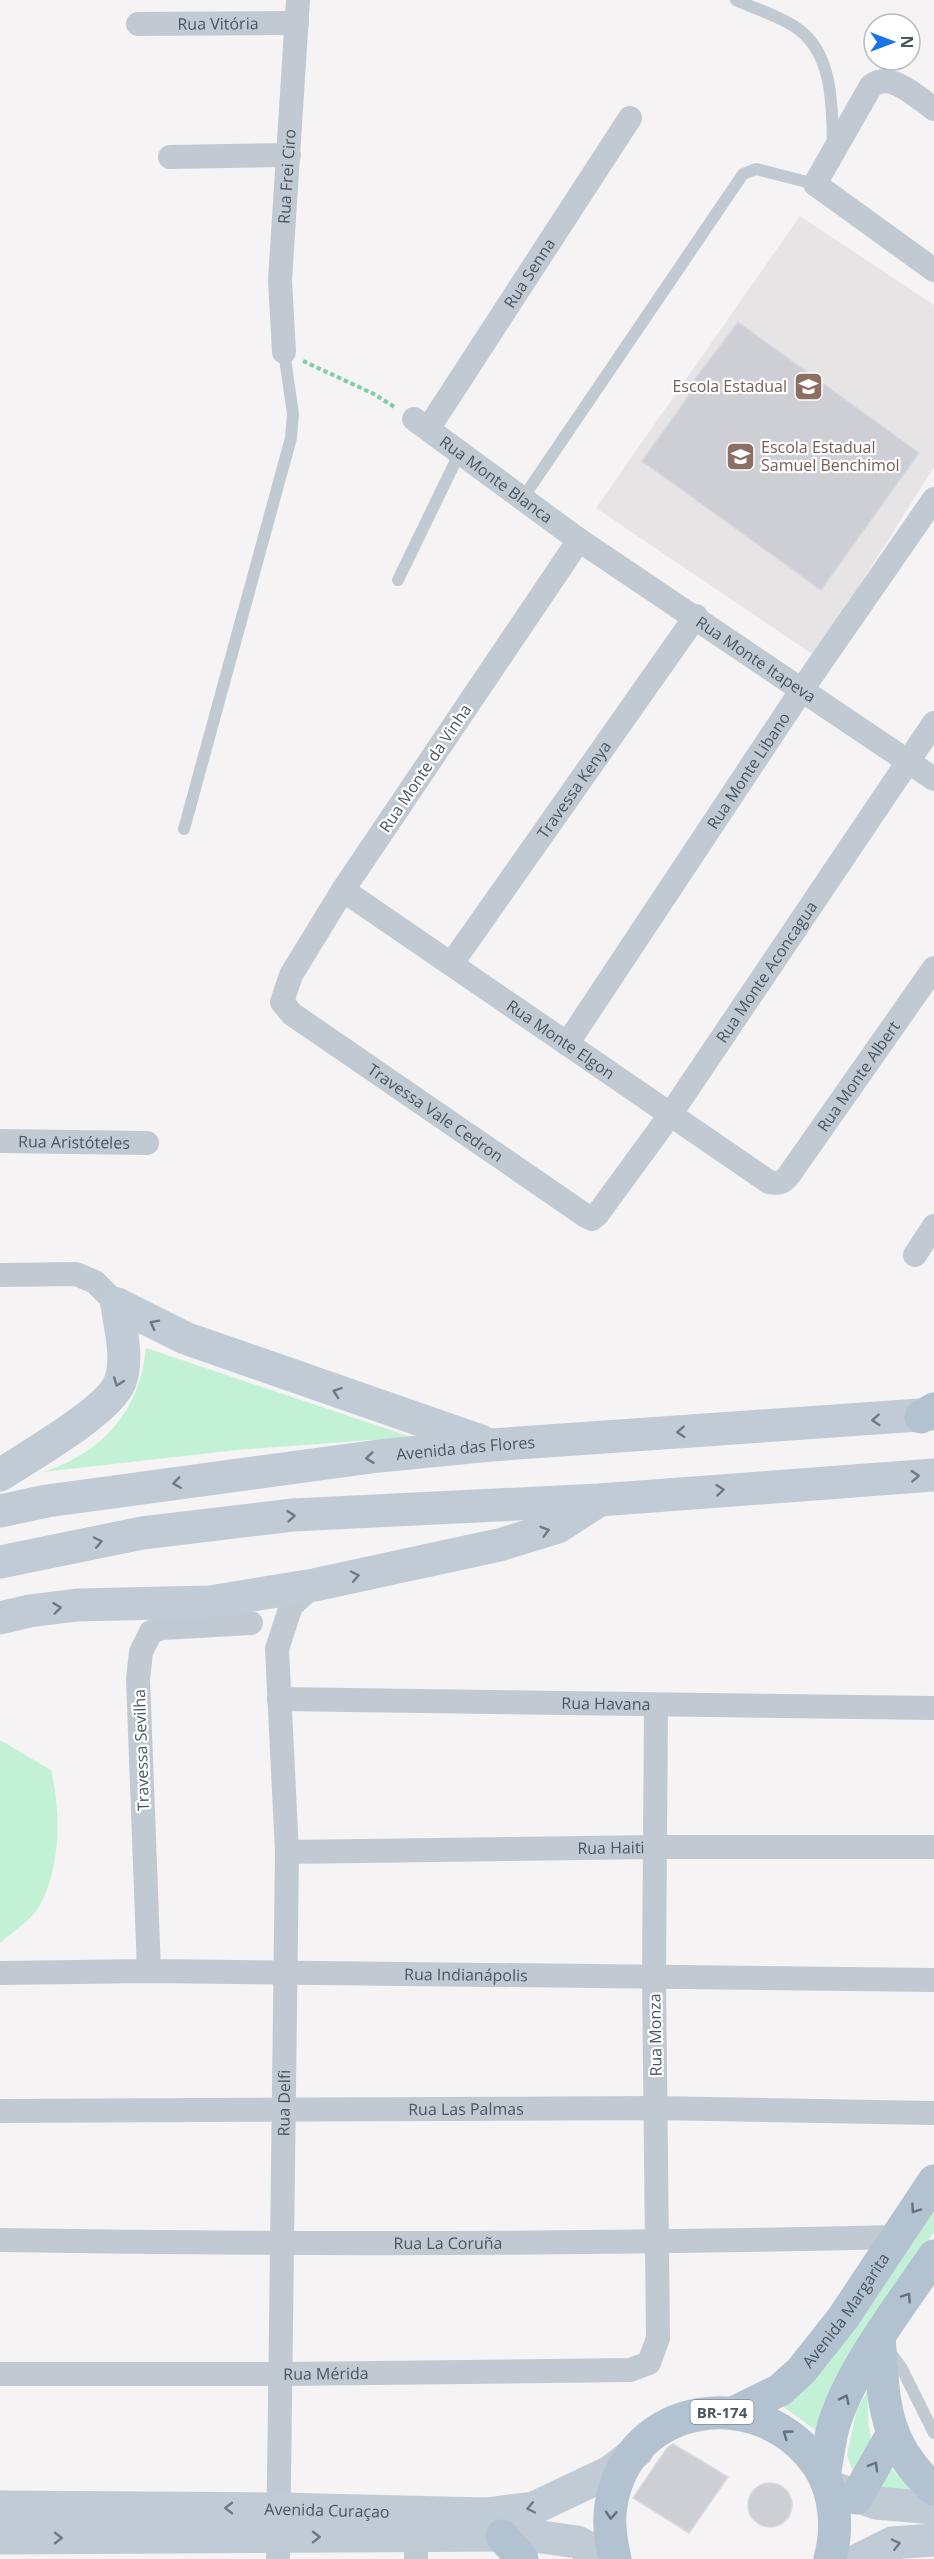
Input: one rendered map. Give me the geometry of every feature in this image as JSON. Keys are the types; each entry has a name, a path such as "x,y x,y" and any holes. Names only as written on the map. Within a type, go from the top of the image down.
{"main road":[{"path":"117,1304 156,1325 207,1347 491,1445"},
{"path":"0,1475 94,1413 111,1398 120,1381 124,1353 117,1304"},
{"name":"Avenida das Flores","path":"0,1511 59,1499 379,1456 491,1445 930,1413"},
{"path":"0,1562 142,1533 293,1515 599,1500 934,1475"},
{"path":"0,1618 29,1611 77,1605 210,1602 314,1585 499,1545 558,1527 599,1500"},
{"name":"Avenida Margarita","path":"735,2412 780,2390 801,2371 843,2318 934,2181"},
{"path":"836,2486 835,2421 879,2337 934,2256"},
{"path":"879,2337 882,2389 892,2435 917,2474 934,2489"},
{"name":"BR-174","path":"615,2559 609,2533 611,2504 621,2476 637,2451 657,2432 681,2419 708,2412 735,2412 763,2419 787,2432 808,2451 836,2486 834,2544 830,2559"},
{"path":"836,2486 892,2435"},
{"name":"Avenida Curaçao","path":"0,2538 279,2535 534,2508 610,2472 637,2451"},
{"path":"836,2486 898,2507 934,2508"},
{"name":"Avenida Curaçao","path":"0,2507 416,2548 512,2547 527,2535 577,2542 610,2559"},
{"path":"860,2559 892,2543 934,2540"}],"street":[{"name":"Rua Vitória","path":"138,24 298,12"},
{"name":"Rua Frei Ciro","path":"284,352 280,280 298,12"},
{"path":"934,109 895,83 881,80 871,86 815,184 934,270"},
{"name":"Rua Senna","path":"421,424 630,118"},
{"path":"170,157 289,155"},
{"name":"Rua Monte Blanca","path":"421,424 579,540"},
{"name":"Rua Monte Libano","path":"567,1044 803,688 934,500"},
{"name":"Rua Monte Itapeva","path":"579,540 803,688 934,779"},
{"name":"Rua Monte da Vinha","path":"282,1002 291,975 343,890 579,540"},
{"name":"Travessa Kenya","path":"452,963 696,616"},
{"name":"Rua Monte Aconcagua","path":"592,1219 670,1115 934,723"},
{"name":"Rua Monte Elgon","path":"343,890 769,1182 780,1183"},
{"name":"Rua Monte Albert","path":"780,1183 789,1175 934,968"},
{"name":"Travessa Vale Cedron","path":"282,1002 292,1014 592,1219"},
{"name":"Rua Aristóteles","path":"0,1141 147,1143"},
{"path":"915,1255 934,1226"},
{"path":"0,1275 76,1274 95,1282 117,1304"},
{"name":"Rua Delfi","path":"279,2535 287,1852 277,1648 291,1606 314,1585"},
{"path":"210,1602 251,1623 277,1648"},
{"name":"Travessa Sevilha","path":"150,1971 138,1679 141,1652 151,1632 162,1628 251,1623"},
{"name":"Rua Havana","path":"279,1699 934,1708"},
{"name":"Rua Monza","path":"649,2363 658,2338 654,1977 656,1705"},
{"name":"Rua Haiti","path":"287,1852 655,1847 934,1847"},
{"name":"Rua Indianápolis","path":"0,1973 150,1971 934,1980"},
{"name":"Rua Las Palmas","path":"0,2111 656,2108 934,2113"},
{"name":"Rua La Coruña","path":"0,2240 281,2245 656,2243 897,2237"},
{"name":"Rua Mérida","path":"0,2374 630,2370 649,2363"}],"lane":[{"path":"736,0 799,29 818,52 832,93 834,150"},
{"path":"523,498 743,174 756,169 815,184"},
{"path":"184,829 291,438 293,414 284,352"},
{"path":"398,580 460,452"},
{"path":"879,2337 901,2367 934,2433"}],"path":[{"path":"284,352 374,394"}],"shaded area":[{"name":"Escola Estadual","path":"800,216 934,305 934,467 815,656 596,508"}],"green space":[{"path":"146,1348 411,1437 236,1450 43,1472 84,1453 115,1426 136,1391"},
{"path":"0,1740 51,1770 56,1803 57,1839 52,1873 40,1905 27,1920 0,1943"},
{"path":"934,2205 934,2232 845,2362 817,2431 781,2405"},
{"path":"868,2390 869,2425 871,2439 876,2450 883,2461 921,2491 886,2493 856,2481 847,2455 857,2409"}],"building":[{"name":"Escola Estadual Samuel Benchimol","path":"738,322 919,453 821,590 642,461 695,387 691,384"},
{"path":"673,2444 728,2477 689,2533 633,2498 667,2448"},
{"path":"770,2483 786,2489 792,2505 786,2521 770,2527 754,2521 748,2505 754,2489"}],"place":[{"name":"Escola Estadual","path":"808,386"},
{"name":"Escola Estadual Samuel Benchimol","path":"740,456"}]}
